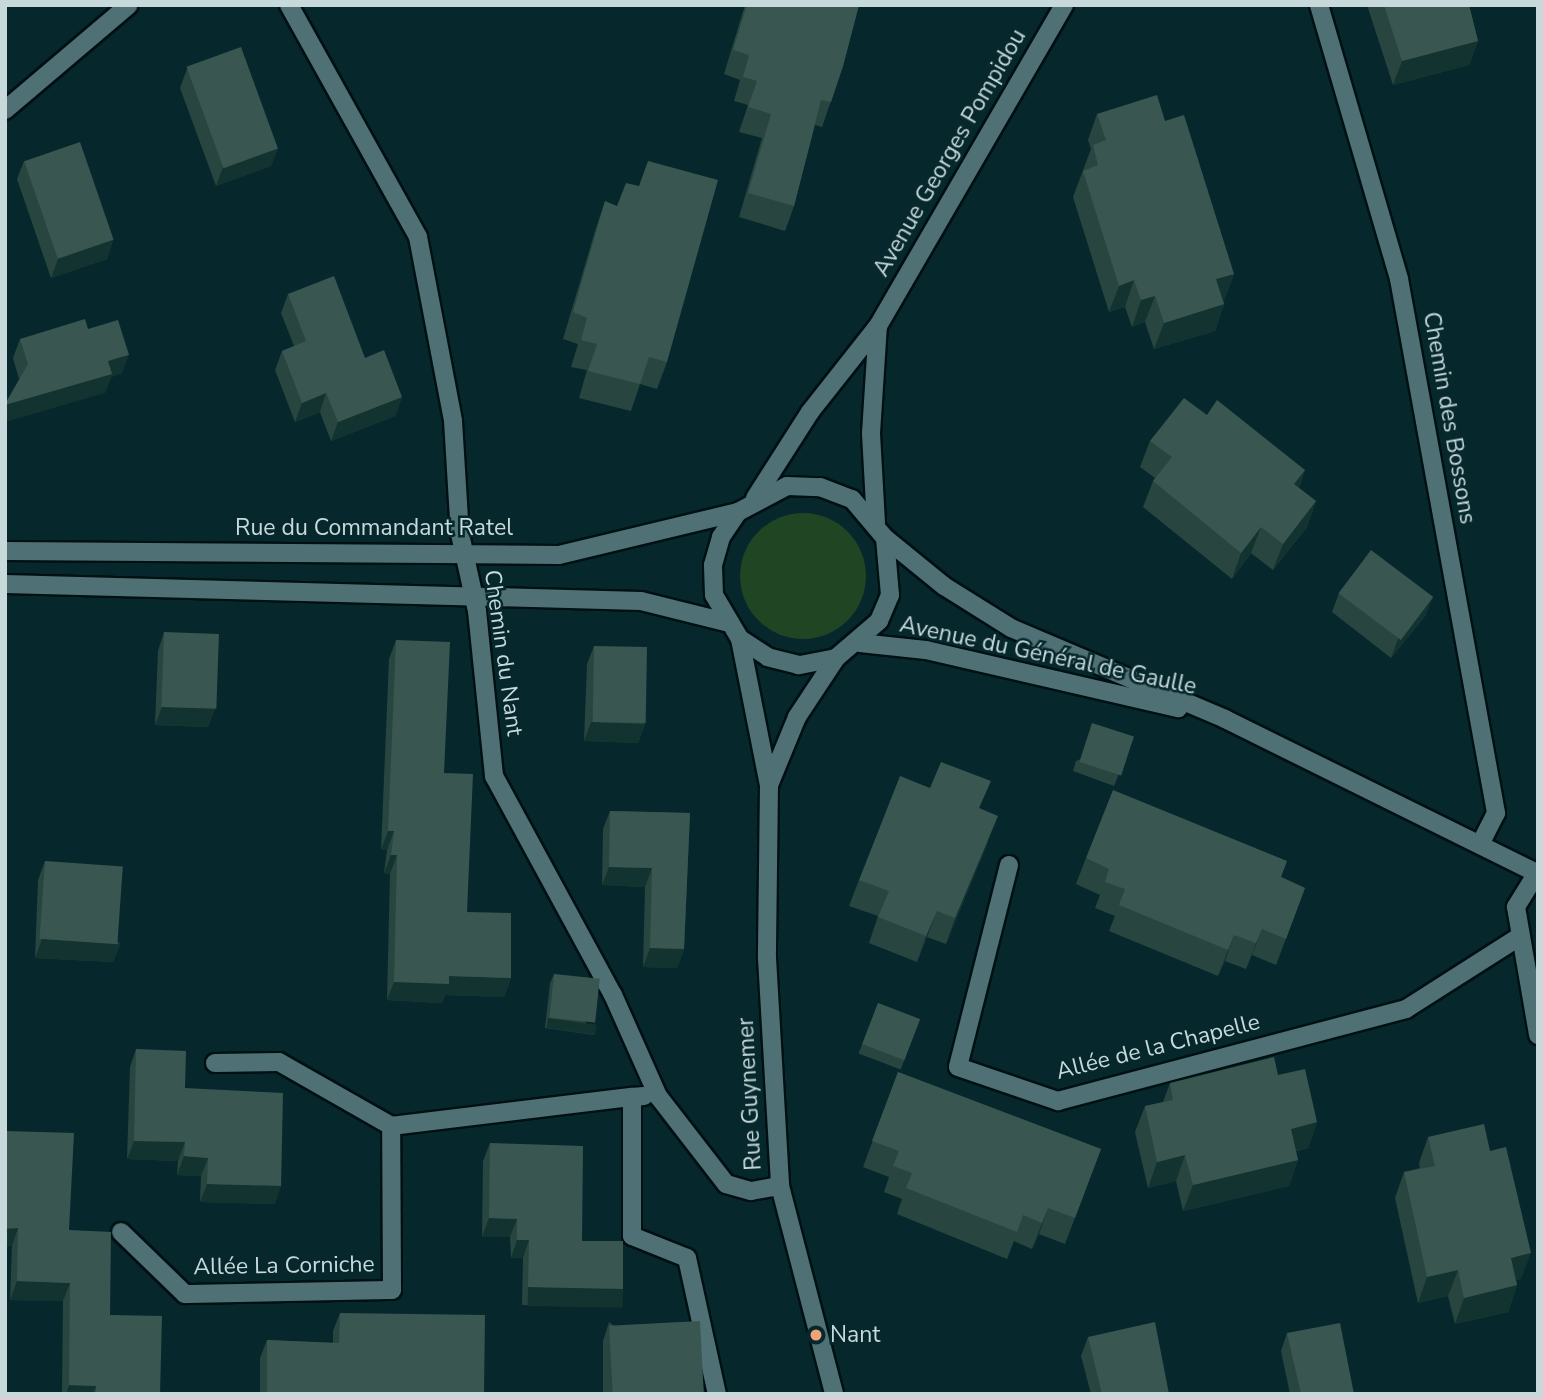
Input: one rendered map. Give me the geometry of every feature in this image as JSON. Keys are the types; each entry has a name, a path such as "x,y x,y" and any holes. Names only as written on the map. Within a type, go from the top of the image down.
{"street":[{"path":"5,110 129,5"},
{"name":"Chemin du Nant","path":"289,5 418,237 453,421 464,552 473,596 494,776 613,995 658,1096 726,1184 751,1191 780,1186"},
{"name":"Avenue Georges Pompidou","path":"755,498 810,412 878,326 1064,5"},
{"name":"Chemin des Bossons","path":"1319,5 1399,279 1496,813 1481,843"},
{"name":"Avenue Georges Pompidou","path":"878,326 871,433 880,530"},
{"path":"787,486 820,487 852,499 880,530 890,595 860,643 836,658 799,665 768,657 740,639 726,622 715,595 713,565 720,537 738,512 755,498 787,486"},
{"name":"Rue du Commandant Ratel","path":"5,551 464,552 559,555 738,512"},
{"name":"Avenue du Général de Gaulle","path":"880,530 1011,628 1225,719 1481,843 1537,874"},
{"path":"5,584 641,601 726,622"},
{"name":"Rue Guynemer","path":"740,639 769,785 767,958 780,1186 834,1394"},
{"name":"Avenue du Général de Gaulle","path":"860,643 974,660 1225,719"},
{"name":"Rue Guynemer","path":"769,785 797,717 836,658"},
{"name":"Allée de la Chapelle","path":"1009,865 958,1067 1058,1101 1406,1009 1516,939"},
{"path":"1537,874 1516,907 1516,939 1538,1035"},
{"path":"215,1063 279,1062 391,1126 658,1096"},
{"path":"632,1097 632,1236 687,1258 717,1394"},
{"name":"Allée La Corniche","path":"121,1232 186,1294 392,1290 391,1126"}],"green space":[{"path":"803,513 827,517 848,531 862,552 866,576 862,600 848,621 827,635 803,639 779,635 758,621 744,600 740,576 744,552 758,531 779,517"}],"building":[{"path":"747,5 859,5 831,102 821,100 794,206 748,193 771,114 748,107 757,81 743,77 749,55 733,50"},
{"path":"1384,5 1469,5 1478,41 1402,61"},
{"path":"241,47 278,148 223,168 186,67"},
{"path":"1157,95 1165,121 1184,115 1234,274 1216,279 1224,304 1164,323 1155,296 1141,300 1134,280 1119,286 1083,171 1098,165 1093,145 1106,140 1097,114"},
{"path":"80,142 114,239 58,259 24,161"},
{"path":"648,161 718,180 667,362 649,357 640,384 588,371 597,344 581,340 587,318 573,312 605,201 617,206 626,183 639,186"},
{"path":"334,276 365,358 384,350 402,397 338,422 326,393 302,403 282,351 306,341 288,294"},
{"path":"85,319 88,329 118,320 129,355 108,361 112,374 5,405 28,364 20,339"},
{"path":"1184,398 1207,415 1217,400 1305,470 1294,484 1316,501 1283,544 1261,527 1241,553 1153,481 1172,457 1150,441"},
{"path":"1371,550 1433,597 1401,640 1339,593"},
{"path":"164,632 219,634 216,709 161,707"},
{"path":"396,640 450,642 444,773 473,774 467,912 511,913 511,978 449,976 449,984 394,982 397,855 391,855 394,831 388,831"},
{"path":"594,646 647,647 646,723 593,722"},
{"path":"1092,723 1134,737 1121,776 1079,762"},
{"path":"941,762 991,781 979,808 998,816 955,918 937,911 926,936 878,917 889,891 859,880 900,776 930,788"},
{"path":"1113,790 1287,861 1281,877 1305,888 1286,939 1262,929 1256,943 1234,935 1228,950 1119,905 1125,889 1105,882 1109,869 1086,858"},
{"path":"610,811 690,813 684,949 650,948 652,868 609,867"},
{"path":"45,861 123,866 117,944 40,939"},
{"path":"554,974 600,979 595,1023 549,1018"},
{"path":"878,1003 920,1019 904,1060 862,1044"},
{"path":"136,1049 186,1051 185,1088 283,1093 281,1186 207,1184 208,1158 184,1156 185,1142 134,1141"},
{"path":"1274,1057 1278,1075 1305,1069 1317,1122 1291,1129 1298,1160 1193,1185 1185,1155 1157,1162 1145,1106 1173,1100 1170,1083"},
{"path":"898,1072 1101,1149 1075,1218 1048,1208 1042,1223 1023,1215 1017,1232 906,1188 912,1173 893,1166 899,1151 872,1141"},
{"path":"1484,1124 1490,1151 1506,1147 1531,1253 1511,1258 1517,1285 1464,1298 1458,1270 1427,1277 1404,1172 1435,1166 1428,1137"},
{"path":"5,1131 74,1133 69,1230 111,1232 110,1315 162,1316 160,1394 96,1394 96,1386 69,1385 70,1283 17,1281 18,1228 5,1229"},
{"path":"490,1143 583,1146 582,1241 623,1241 623,1289 528,1287 529,1240 517,1240 517,1219 489,1218"},
{"path":"340,1313 485,1315 484,1394 267,1394 267,1340 339,1343"},
{"path":"700,1321 704,1394 613,1394 609,1326"},
{"path":"1155,1322 1169,1394 1102,1394 1088,1337"},
{"path":"1340,1323 1354,1394 1301,1394 1287,1333"}],"place":[{"name":"Nant","path":"816,1335"}]}
